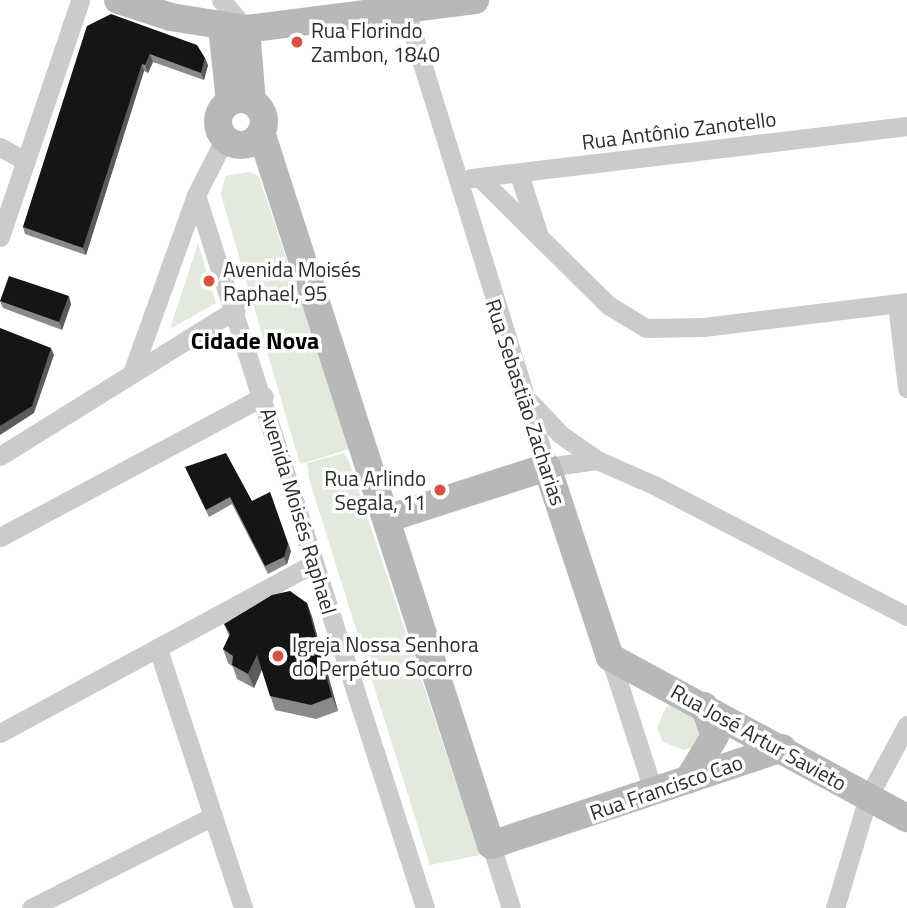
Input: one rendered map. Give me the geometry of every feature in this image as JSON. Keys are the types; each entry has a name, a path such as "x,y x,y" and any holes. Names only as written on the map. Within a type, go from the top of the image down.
{"street":[{"path":"0,237 80,0"},
{"path":"118,0 228,14 405,8 475,0"},
{"name":"Rua Sebastião Zacharias","path":"405,8 523,393 653,793"},
{"path":"228,14 241,102"},
{"path":"241,102 263,115 261,132 511,908"},
{"path":"241,102 218,123 225,138 245,144 261,132"},
{"name":"Rua Antônio Zanotello","path":"456,178 519,174 907,126"},
{"path":"132,373 196,195 225,138"},
{"path":"0,147 24,161"},
{"path":"519,174 538,233"},
{"path":"480,178 608,305 646,328 704,327 902,303 907,387"},
{"name":"Avenida Moisés Raphael","path":"196,195 264,396 314,563 425,908"},
{"path":"0,456 236,309"},
{"path":"523,393 560,434 597,460 654,485 907,616"},
{"path":"0,537 264,396"},
{"path":"386,519 547,467 597,460"},
{"path":"0,733 314,563"},
{"path":"158,649 243,908"},
{"name":"Rua José Artur Savieto","path":"610,657 907,818"},
{"path":"688,780 715,736 704,706"},
{"path":"835,908 868,797 907,725"},
{"name":"Rua Francisco Cao","path":"491,845 782,748"},
{"path":"31,908 213,816"}],"shaded area":[{"path":"250,172 259,177 350,449 300,464 221,195 225,176"},
{"path":"198,243 216,303 170,329"},
{"path":"344,453 480,855 430,865 309,479 307,463"},
{"path":"681,702 706,729 691,748 684,750 663,742 657,728 666,707"}],"building":[{"path":"111,14 197,45 205,58 201,73 150,54 145,65 142,64 83,248 23,227 87,26"},
{"path":"9,276 69,296 59,322 0,301"},
{"path":"0,328 51,348 32,406 0,426"},
{"path":"226,453 252,501 270,492 288,544 284,557 265,566 230,497 206,510 185,467"},
{"name":"Igreja Nossa Senhora do Perpétuo Socorro","path":"290,591 307,603 332,697 311,705 270,696 257,655 248,674 232,665 233,656 223,649 230,634 224,624 272,595"}],"place":[{"name":"Rua Florindo Zambon, 1840","path":"297,42"},
{"name":"Avenida Moisés Raphael, 95","path":"209,281"},
{"name":"Rua Arlindo Segala, 11","path":"440,490"},
{"name":"Igreja Nossa Senhora do Perpétuo Socorro","path":"278,656"}],"district":[{"name":"Cidade Nova","path":"255,341"}]}
